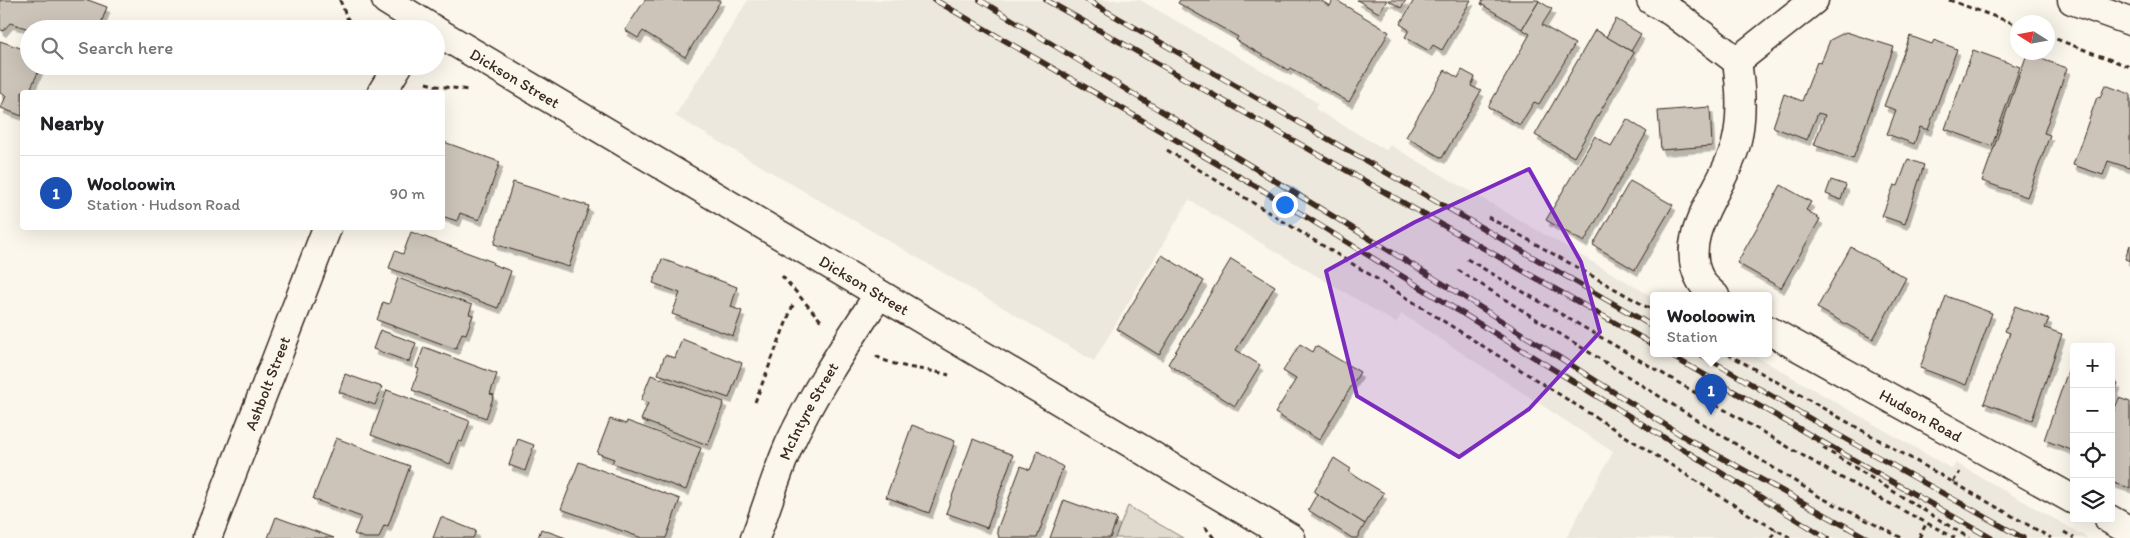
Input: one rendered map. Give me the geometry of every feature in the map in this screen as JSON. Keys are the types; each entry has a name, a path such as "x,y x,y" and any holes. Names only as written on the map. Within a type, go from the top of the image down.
{"street":[{"name":"Dickson Street","path":"386,0 417,20"},
{"path":"1651,0 1672,12 1737,61 1741,114 1735,146 1695,236 1692,259 1700,280 1711,292"},
{"path":"1737,61 1814,0"},
{"path":"2072,0 2130,21"},
{"name":"Dickson Street","path":"445,37 1291,538"},
{"path":"383,90 392,75"},
{"name":"Ashbolt Street","path":"207,538 326,230"},
{"name":"McIntyre Street","path":"755,538 788,447 797,428 827,373 879,294"},
{"name":"Hudson Road","path":"1772,332 2070,498"},
{"path":"2115,522 2130,531"}],"path":[{"path":"340,0 348,20"},
{"path":"1949,0 2010,22"},
{"path":"2055,39 2130,66"},
{"path":"1167,150 1791,538"},
{"path":"1488,217 1650,309"},
{"path":"1467,259 1836,475 1955,538"},
{"path":"1458,270 1820,497 1902,538"},
{"path":"755,402 794,305"},
{"path":"1733,357 2051,538"},
{"path":"1823,448 1970,538"},
{"path":"1953,482 1960,472"},
{"path":"1926,538 1920,537 1927,522"},
{"path":"1771,538 1776,530"}],"highlighted area":[{"path":"1529,169 1581,262 1600,332 1529,409 1459,457 1357,396 1326,271 1415,222"}],"shaded area":[{"path":"748,0 1140,0 1318,103 1315,109 1386,150 1390,145 1650,295 1650,357 1757,357 1952,469 1956,463 2088,538 1566,538 1613,452 1402,314 1396,323 1189,200 1094,361 675,116"},
{"path":"1128,506 1183,538 1115,538"}],"building":[{"path":"0,0 88,0 107,7 102,20 20,20 20,26 10,23 3,31 0,29"},
{"path":"645,0 721,0 685,57 643,31 638,38 625,30"},
{"path":"1180,0 1320,0 1330,6 1333,0 1336,0 1389,32 1349,102 1236,40 1238,37 1178,3"},
{"path":"1357,0 1387,0 1379,13"},
{"path":"1388,0 1406,0 1401,8"},
{"path":"1414,0 1471,0 1442,50 1433,45 1429,51 1405,37 1409,30 1400,24"},
{"path":"1483,0 1539,1 1522,29 1481,4"},
{"path":"1539,1 1552,9 1542,25 1575,44 1539,104 1534,102 1520,125 1488,107 1530,34 1522,29"},
{"path":"1616,19 1641,34 1631,51 1606,37"},
{"path":"1595,30 1634,53 1574,157 1535,135"},
{"path":"1846,32 1894,47 1853,159 1814,145 1825,115 1818,113 1807,140 1773,127 1784,94 1802,101 1817,62 1821,63 1830,40"},
{"path":"1910,36 1932,44 1934,40 1957,49 1928,130 1920,127 1914,144 1887,134 1896,110 1884,106"},
{"path":"0,41 20,48 20,75 37,75 30,90 20,90 20,115 1,108 6,96 0,93"},
{"path":"1973,50 2020,67 1992,146 1945,129"},
{"path":"2025,60 2044,60 2067,68 2044,133 2050,135 2027,197 1982,181"},
{"path":"1445,70 1458,78 1462,70 1475,77 1471,86 1481,91 1442,158 1406,137"},
{"path":"2105,85 2130,94 2130,168 2108,161 2103,175 2073,165 2097,97 2100,98"},
{"path":"1710,107 1712,146 1661,150 1658,111"},
{"path":"1627,119 1647,132 1584,242 1546,220 1595,136 1611,146"},
{"path":"445,142 500,162 479,220 460,213 457,221 445,217"},
{"path":"1908,159 1924,165 1905,224 1882,216 1894,185 1898,186"},
{"path":"1831,180 1846,185 1841,200 1826,194"},
{"path":"1630,181 1673,205 1635,270 1593,245"},
{"path":"513,182 589,206 569,267 494,244"},
{"path":"1781,185 1811,202 1806,210 1820,219 1781,288 1737,263"},
{"path":"411,232 493,262 492,264 511,271 498,308 389,268 395,251 403,254"},
{"path":"2130,245 2130,261 2125,259"},
{"path":"1851,247 1906,278 1873,339 1817,308"},
{"path":"1162,255 1204,281 1159,355 1117,329"},
{"path":"662,259 737,287 731,307 742,311 733,336 672,314 680,293 653,283"},
{"path":"1231,259 1275,286 1236,350 1260,365 1235,406 1168,364"},
{"path":"398,278 472,305 469,314 473,315 466,334 462,333 456,349 377,320 383,302 389,304"},
{"path":"1946,296 1992,313 1966,385 1920,368"},
{"path":"2015,306 2049,319 2045,328 2062,334 2032,420 1984,403 2010,333 2005,331"},
{"path":"380,330 416,343 409,362 373,349"},
{"path":"682,339 742,363 729,398 658,374 665,355 675,358"},
{"path":"1300,344 1313,352 1316,346 1360,372 1319,440 1275,413 1296,379 1283,371"},
{"path":"424,347 497,374 490,394 494,395 486,418 412,390 419,369 416,368"},
{"path":"2070,365 2070,450 2044,440"},
{"path":"345,374 382,387 375,405 339,392"},
{"path":"651,375 724,402 708,445 641,420 648,403 641,400"},
{"path":"387,390 470,421 462,442 458,441 450,464 371,435"},
{"path":"2119,398 2130,402 2130,488 2115,483 2115,408"},
{"path":"610,419 626,424 627,421 701,448 686,490 612,463 614,459 597,453"},
{"path":"912,425 955,441 929,513 886,497"},
{"path":"336,438 410,466 388,526 384,525 379,538 364,538 354,534 361,517 313,499"},
{"path":"518,439 534,445 525,471 509,465"},
{"path":"973,439 1013,455 987,528 946,513"},
{"path":"1038,451 1063,467 1037,538 999,538 997,530 1021,466 1030,470"},
{"path":"1334,458 1351,469 1349,472 1384,493 1365,524 1314,492"},
{"path":"579,462 680,499 666,538 642,538 561,509"},
{"path":"1317,494 1365,524 1357,538 1352,538 1308,510"},
{"path":"1064,500 1117,519 1110,538 1050,538"},
{"path":"276,517 334,538 268,538"},
{"path":"441,517 476,531 473,538 433,538"},
{"path":"541,529 566,538 538,538"}],"railway":[{"path":"935,0 1264,191 1827,538"},
{"path":"980,0 1442,283 1686,438 1867,538"},
{"path":"1046,0 1650,343"},
{"path":"1087,0 1650,325"},
{"path":"1673,357 1991,538"},
{"path":"1705,357 1833,432 2023,538"}],"place":[{"name":"Wooloowin","path":"1711,415"}]}
